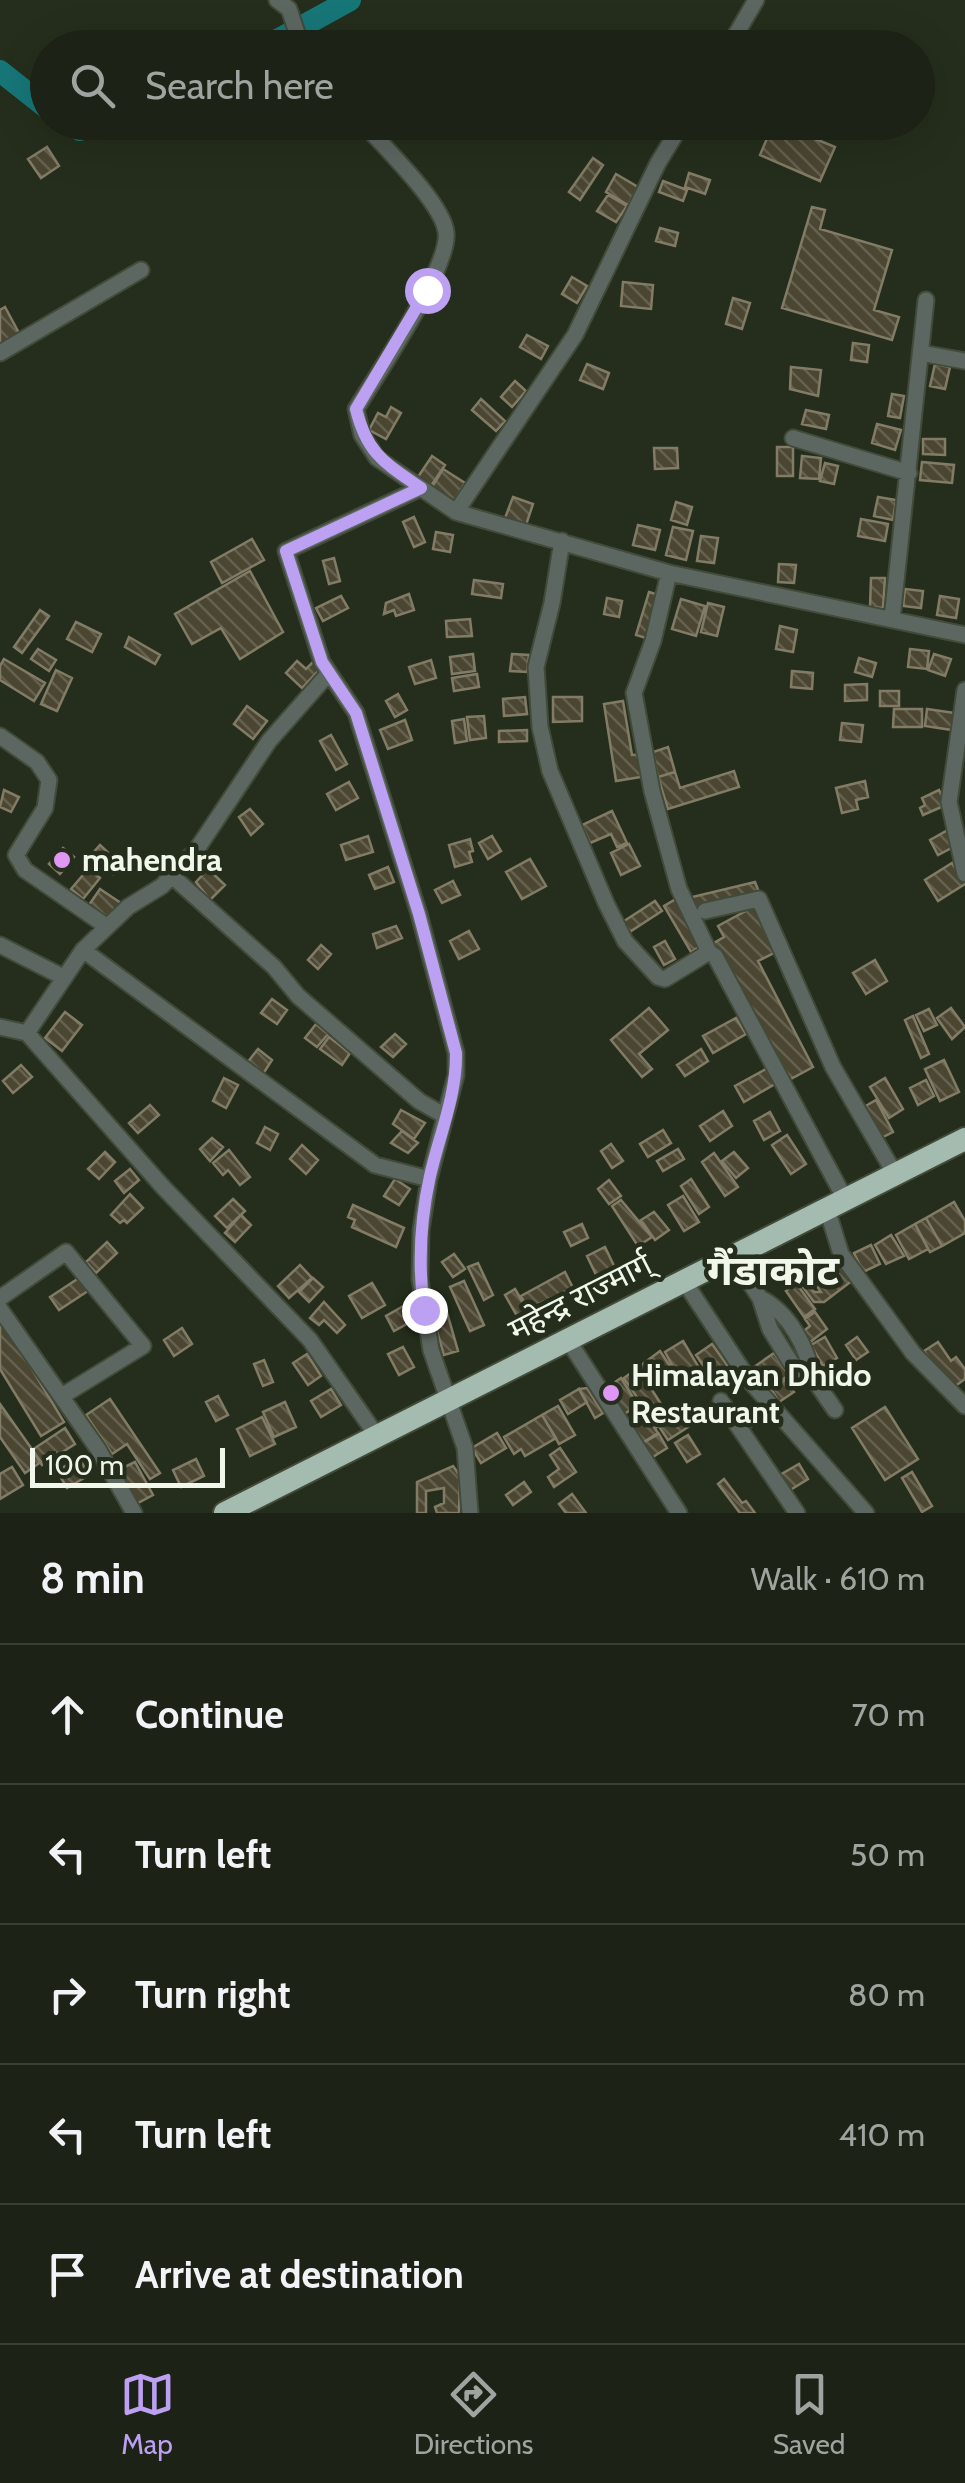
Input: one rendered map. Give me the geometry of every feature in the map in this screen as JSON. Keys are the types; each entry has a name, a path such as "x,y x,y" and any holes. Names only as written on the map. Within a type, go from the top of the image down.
{"highway":[{"name":"महेन्द्र राज्मार्ग्","path":"225,1513 965,1139"}],"street":[{"path":"738,30 756,0"},
{"path":"283,4 294,30"},
{"path":"378,140 427,195 446,230 444,252 427,290 356,409 362,435 377,458 456,512 669,573 965,635"},
{"path":"456,512 575,335 672,140"},
{"path":"0,354 141,270"},
{"path":"892,619 926,300"},
{"path":"920,352 965,361"},
{"path":"793,438 908,473"},
{"path":"421,488 286,551 322,662 356,713 419,914 456,1053 456,1075 429,1180 421,1230 420,1279 431,1350 465,1448 470,1513"},
{"path":"562,541 536,667 540,727 550,771 606,902 626,941 650,970 665,978 709,952"},
{"path":"669,573 653,642 634,694 652,791 679,889 836,1204 841,1254 912,1353 965,1406"},
{"path":"27,1033 83,950 106,926 172,876 196,849 269,741 329,672"},
{"path":"965,690 949,802 965,874"},
{"path":"0,736 36,762 49,780 45,808 16,856 25,870"},
{"path":"0,858 25,870 106,926"},
{"path":"172,876 274,967 298,996 419,1101 445,1116"},
{"path":"705,911 759,899 832,1067 895,1174"},
{"path":"0,946 63,977"},
{"path":"83,950 375,1165 429,1180"},
{"path":"0,1027 27,1033 162,1188 310,1340 377,1436"},
{"path":"0,1298 66,1252 143,1346 62,1396"},
{"path":"732,1256 760,1298 789,1324 805,1350 813,1378 835,1410"},
{"path":"684,1280 749,1380 866,1513"},
{"path":"0,1309 98,1449 134,1513"},
{"path":"568,1340 680,1513"},
{"path":"721,1401 797,1513"}],"building":[{"path":"766,140 818,140 835,147 820,181 760,155"},
{"path":"47,147 59,166 41,178 28,159"},
{"path":"593,158 603,165 580,200 569,192"},
{"path":"689,173 710,180 705,194 685,187"},
{"path":"616,174 638,187 628,205 606,192"},
{"path":"663,181 687,190 683,201 659,192"},
{"path":"608,195 627,206 616,222 597,211"},
{"path":"812,207 825,210 820,229 892,250 874,310 899,317 892,340 782,308"},
{"path":"660,228 678,233 675,246 656,241"},
{"path":"572,277 587,286 577,303 562,294"},
{"path":"623,282 653,285 651,309 621,306"},
{"path":"733,298 750,303 742,329 726,324"},
{"path":"5,307 19,333 0,344 0,310"},
{"path":"527,335 548,346 541,359 520,347"},
{"path":"853,343 869,345 867,362 851,360"},
{"path":"587,364 609,373 603,389 580,380"},
{"path":"935,364 950,367 945,389 930,386"},
{"path":"791,367 821,370 818,396 790,389"},
{"path":"515,381 526,391 512,407 501,397"},
{"path":"892,394 904,396 900,418 888,416"},
{"path":"481,399 505,421 496,431 472,410"},
{"path":"391,407 401,413 386,439 369,430 378,413 386,417"},
{"path":"806,410 829,415 826,429 802,424"},
{"path":"877,424 901,430 895,450 872,443"},
{"path":"923,439 945,439 945,455 923,454"},
{"path":"777,447 793,447 793,476 777,476"},
{"path":"654,448 677,448 678,468 655,469"},
{"path":"432,456 445,465 431,486 418,477"},
{"path":"802,456 821,458 819,479 800,478"},
{"path":"922,462 954,465 952,483 920,480"},
{"path":"825,463 838,466 834,484 820,481"},
{"path":"443,469 465,483 454,501 432,487"},
{"path":"513,497 533,504 526,525 505,518"},
{"path":"878,497 896,500 893,520 874,516"},
{"path":"676,502 692,507 687,525 671,520"},
{"path":"414,517 425,542 414,547 403,522"},
{"path":"861,519 888,524 885,541 858,536"},
{"path":"638,525 660,530 655,550 633,545"},
{"path":"673,527 693,531 686,560 666,555"},
{"path":"436,532 453,535 450,552 433,549"},
{"path":"701,536 718,538 714,563 697,561"},
{"path":"252,539 264,560 222,583 211,562"},
{"path":"334,558 340,581 329,584 323,561"},
{"path":"779,564 796,565 794,583 778,582"},
{"path":"250,571 283,632 240,659 221,628 192,644 175,614"},
{"path":"871,578 885,578 883,608 870,607"},
{"path":"474,580 503,584 501,598 472,594"},
{"path":"905,589 923,591 921,608 903,606"},
{"path":"649,592 663,596 649,639 636,635"},
{"path":"409,594 414,610 396,616 394,610 384,614 386,603"},
{"path":"341,596 348,608 323,621 316,608"},
{"path":"940,596 959,599 956,618 937,615"},
{"path":"607,598 622,601 619,617 604,614"},
{"path":"681,599 705,606 696,636 672,629"},
{"path":"708,603 724,607 717,636 701,632"},
{"path":"40,610 49,616 22,653 14,647"},
{"path":"470,619 472,636 447,637 446,621"},
{"path":"76,622 101,634 92,652 67,639"},
{"path":"780,626 797,630 793,652 776,649"},
{"path":"129,637 160,655 155,664 125,647"},
{"path":"38,649 56,660 49,671 31,659"},
{"path":"910,649 929,651 927,669 908,667"},
{"path":"473,654 475,671 452,674 450,657"},
{"path":"512,654 529,655 527,672 510,671"},
{"path":"934,654 951,659 945,676 928,670"},
{"path":"859,658 876,663 872,677 855,672"},
{"path":"4,659 45,683 34,701 0,680"},
{"path":"431,660 436,678 415,684 409,667"},
{"path":"297,661 306,669 314,661 321,668 302,688 286,673"},
{"path":"56,670 72,678 57,711 41,704"},
{"path":"792,671 813,673 812,689 791,687"},
{"path":"477,674 479,687 454,691 452,678"},
{"path":"867,684 867,700 845,701 845,685"},
{"path":"880,691 899,691 899,706 880,706"},
{"path":"398,694 407,710 395,717 386,701"},
{"path":"525,697 527,714 504,716 503,699"},
{"path":"553,697 582,697 582,721 553,722"},
{"path":"623,701 632,755 644,754 647,776 616,781 604,704"},
{"path":"247,706 267,721 253,739 234,724"},
{"path":"894,709 922,709 922,727 893,727"},
{"path":"927,709 955,713 952,730 925,726"},
{"path":"484,716 486,738 470,740 467,717"},
{"path":"464,719 467,741 455,743 452,721"},
{"path":"405,720 412,740 388,749 380,730"},
{"path":"842,723 863,725 861,742 840,740"},
{"path":"527,730 527,741 499,742 499,731"},
{"path":"331,735 347,764 336,770 320,741"},
{"path":"668,747 675,772 658,777 653,752"},
{"path":"734,771 739,787 668,809 658,777 675,772 680,788"},
{"path":"865,781 868,797 856,800 858,809 842,813 836,788"},
{"path":"349,782 358,798 336,810 327,794"},
{"path":"4,790 19,797 11,812 0,807"},
{"path":"939,790 946,805 923,815 922,798"},
{"path":"250,809 263,824 251,835 239,817"},
{"path":"612,811 627,843 617,847 611,834 590,843 582,825"},
{"path":"948,830 957,845 938,855 930,840"},
{"path":"368,836 373,852 346,860 341,845"},
{"path":"492,836 501,851 488,859 479,843"},
{"path":"470,839 472,862 455,867 449,845"},
{"path":"629,844 640,866 621,875 611,853"},
{"path":"100,845 121,865 113,874 92,854"},
{"name":"mahendra","path":"63,848 74,857 60,874 49,864"},
{"path":"530,859 546,886 522,899 506,872"},
{"path":"952,863 965,884 938,901 925,880"},
{"path":"388,867 394,882 375,889 369,875"},
{"path":"89,868 100,878 83,899 71,889"},
{"path":"208,869 225,885 210,900 196,882"},
{"path":"453,881 460,895 442,903 435,890"},
{"path":"755,882 759,892 694,909 688,898"},
{"path":"100,889 121,903 110,919 89,905"},
{"path":"676,899 702,945 691,952 664,906"},
{"path":"655,901 662,911 628,933 621,923"},
{"path":"755,906 778,951 758,961 813,1067 787,1081 714,943 724,937 718,926"},
{"path":"396,926 402,938 377,948 373,934"},
{"path":"469,931 479,949 459,959 450,941"},
{"path":"665,941 675,959 664,965 654,947"},
{"path":"321,945 331,954 318,969 308,960"},
{"path":"875,960 887,981 866,994 853,973"},
{"path":"272,999 287,1010 277,1024 261,1013"},
{"path":"649,1008 668,1030 639,1054 652,1069 642,1077 611,1040"},
{"path":"951,1008 965,1027 952,1039 937,1018"},
{"path":"929,1009 937,1025 924,1031 916,1015"},
{"path":"65,1012 82,1025 62,1051 45,1038"},
{"path":"913,1016 929,1054 921,1058 905,1020"},
{"path":"736,1018 746,1034 713,1053 703,1036"},
{"path":"316,1024 328,1034 317,1047 305,1038"},
{"path":"395,1034 406,1044 393,1057 381,1047"},
{"path":"329,1037 350,1053 342,1065 320,1049"},
{"path":"258,1049 272,1060 263,1074 247,1063"},
{"path":"701,1049 708,1061 685,1076 677,1065"},
{"path":"944,1060 959,1092 940,1101 925,1069"},
{"path":"21,1065 32,1077 13,1093 3,1081"},
{"path":"766,1069 775,1084 744,1102 735,1086"},
{"path":"224,1078 238,1085 226,1108 213,1101"},
{"path":"885,1078 903,1109 889,1118 870,1087"},
{"path":"926,1080 934,1096 918,1105 910,1088"},
{"path":"876,1100 893,1132 881,1138 864,1107"},
{"path":"150,1105 159,1115 138,1133 129,1123"},
{"path":"401,1110 425,1123 414,1139 393,1124"},
{"path":"723,1111 732,1126 710,1141 700,1126"},
{"path":"770,1112 780,1131 764,1140 754,1121"},
{"path":"265,1127 278,1134 270,1150 257,1143"},
{"path":"663,1130 671,1143 648,1157 640,1144"},
{"path":"402,1131 418,1143 408,1153 391,1143"},
{"path":"787,1135 806,1164 791,1174 772,1145"},
{"path":"212,1138 223,1147 210,1161 200,1149"},
{"path":"611,1144 623,1161 612,1168 601,1151"},
{"path":"302,1145 318,1160 306,1174 290,1159"},
{"path":"678,1149 684,1159 663,1171 657,1161"},
{"path":"229,1150 250,1177 240,1185 228,1170 223,1175 213,1163"},
{"path":"105,1152 115,1162 99,1179 88,1169"},
{"path":"734,1152 748,1168 736,1178 722,1161"},
{"path":"714,1153 738,1187 725,1196 702,1162"},
{"path":"130,1169 139,1180 124,1193 115,1181"},
{"path":"395,1179 410,1189 399,1205 384,1196"},
{"path":"691,1179 709,1207 699,1214 681,1186"},
{"path":"609,1180 621,1196 609,1204 598,1189"},
{"path":"130,1194 143,1208 127,1223 120,1223 111,1215"},
{"path":"683,1196 699,1222 684,1231 668,1205"},
{"path":"233,1199 245,1211 227,1228 215,1216"},
{"path":"621,1200 652,1237 638,1246 612,1206"},
{"path":"954,1202 965,1221 965,1233 942,1246 926,1218"},
{"path":"353,1205 404,1228 396,1247 352,1227 355,1220 348,1217"},
{"path":"654,1212 669,1230 655,1240 641,1220"},
{"path":"241,1215 251,1225 235,1242 225,1233"},
{"path":"926,1218 942,1246 930,1252 915,1224"},
{"path":"582,1224 588,1238 571,1246 564,1232"},
{"path":"915,1224 928,1249 909,1259 896,1235"},
{"path":"891,1235 904,1256 886,1264 875,1245"},
{"path":"107,1242 117,1253 96,1273 86,1262"},
{"path":"871,1245 880,1264 863,1272 854,1253"},
{"path":"605,1247 616,1270 598,1279 587,1256"},
{"path":"454,1254 465,1269 453,1277 442,1262"},
{"path":"478,1263 493,1295 484,1300 468,1267"},
{"path":"841,1264 853,1280 824,1302 814,1302 800,1283 805,1280 814,1292 821,1292 812,1279"},
{"path":"300,1265 312,1278 289,1298 278,1286"},
{"path":"565,1272 573,1288 528,1309 521,1296"},
{"path":"82,1276 91,1289 59,1310 50,1297"},
{"path":"313,1278 323,1287 309,1302 299,1292"},
{"path":"464,1281 484,1325 470,1331 450,1287"},
{"path":"372,1283 385,1305 362,1318 349,1296"},
{"path":"796,1283 815,1309 804,1317 786,1291"},
{"path":"515,1289 529,1313 529,1318 521,1323 505,1295"},
{"path":"414,1300 423,1315 394,1331 386,1316"},
{"path":"324,1302 345,1325 337,1333 324,1320 319,1325 310,1318"},
{"path":"446,1309 458,1351 444,1355 432,1314"},
{"path":"815,1312 827,1329 809,1343 801,1333 810,1326 805,1319"},
{"path":"0,1316 64,1422 41,1436 0,1369"},
{"path":"182,1328 192,1344 174,1356 164,1340"},
{"path":"825,1337 837,1358 823,1366 811,1345"},
{"path":"857,1337 868,1352 856,1360 846,1345"},
{"path":"683,1341 698,1366 679,1378 665,1352"},
{"path":"938,1342 951,1361 956,1357 965,1369 965,1379 951,1389 924,1351"},
{"path":"712,1344 735,1376 718,1387 696,1355"},
{"path":"403,1347 414,1367 399,1375 388,1354"},
{"path":"660,1351 673,1371 650,1387 661,1404 655,1408 664,1422 657,1427 624,1378"},
{"path":"774,1353 789,1375 769,1389 754,1367"},
{"path":"307,1354 321,1376 308,1385 293,1363"},
{"path":"264,1360 273,1382 263,1386 254,1364"},
{"path":"621,1378 638,1405 618,1418 602,1391"},
{"path":"786,1380 794,1392 779,1402 771,1389"},
{"path":"587,1388 603,1413 595,1418 579,1389"},
{"path":"331,1389 341,1405 321,1417 311,1401"},
{"path":"579,1389 587,1402 568,1414 560,1400"},
{"path":"218,1396 228,1415 216,1421 206,1402"},
{"path":"110,1399 160,1473 150,1479 127,1444 112,1454 86,1415"},
{"path":"285,1402 296,1427 274,1437 263,1412"},
{"path":"0,1404 41,1462 25,1473 0,1437"},
{"path":"762,1405 773,1418 748,1428 742,1414"},
{"path":"558,1406 575,1435 559,1444 542,1415"},
{"path":"885,1407 918,1459 885,1480 852,1428"},
{"path":"688,1410 696,1422 668,1440 660,1428"},
{"path":"542,1415 556,1438 525,1456 521,1449 514,1454 504,1437"},
{"path":"646,1416 658,1433 639,1445 628,1429"},
{"path":"262,1417 275,1444 250,1456 237,1429"},
{"path":"65,1428 75,1444 42,1465 32,1450"},
{"path":"497,1433 506,1448 481,1463 472,1448"},
{"path":"659,1434 667,1448 648,1460 639,1445"},
{"path":"688,1435 700,1454 687,1462 675,1443"},
{"path":"560,1448 576,1472 554,1487 548,1477 559,1469 550,1455"},
{"path":"79,1458 89,1475 67,1488 57,1471"},
{"path":"196,1459 204,1476 181,1487 173,1470"},
{"path":"135,1462 153,1495 134,1505 116,1471"},
{"path":"799,1464 808,1479 787,1492 778,1476"},
{"path":"453,1466 460,1476 459,1513 437,1513 435,1507 444,1503 444,1488 426,1491 426,1513 417,1513 417,1482"},
{"path":"12,1467 23,1485 0,1499 0,1474"},
{"path":"912,1472 932,1506 922,1512 902,1478"},
{"path":"724,1479 755,1513 740,1513 718,1484"},
{"path":"524,1482 531,1492 513,1505 506,1495"},
{"path":"572,1494 586,1513 566,1513 559,1504"}],"waterway":[{"path":"296,30 350,0"},
{"path":"0,71 30,95"}],"place":[{"name":"mahendra","path":"62,860"},
{"name":"Himalayan Dhido Restaurant","path":"611,1393"}],"district":[{"name":"गैंडाकोट","path":"773,1270"}],"route":[{"path":"424,1310 421,1230 429,1180 456,1075 456,1053 419,914 356,713 322,662 286,551 421,488 377,458 362,435 356,409 427,290"}]}
